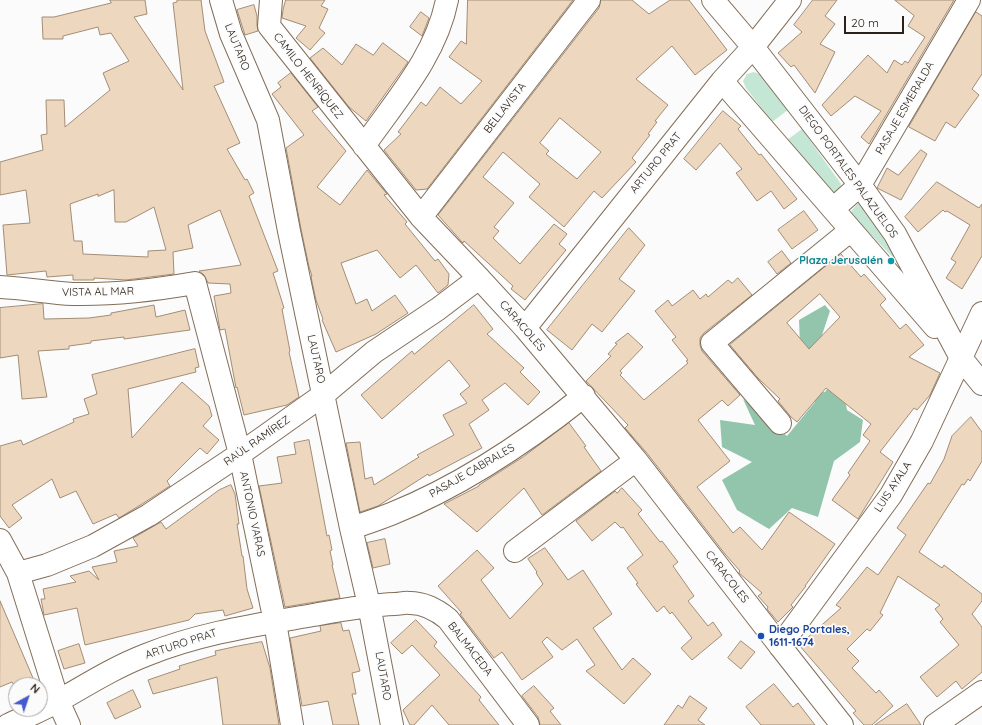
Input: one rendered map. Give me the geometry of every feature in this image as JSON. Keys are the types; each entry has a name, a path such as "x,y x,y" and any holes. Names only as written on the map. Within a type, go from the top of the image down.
{"street":[{"name":"LAUTARO","path":"221,0 231,34 268,120 289,231 351,528 369,605 392,725"},
{"name":"CAMILO HENRÍQUEZ","path":"271,0 269,26 364,146"},
{"path":"364,146 430,51 445,14 447,0"},
{"name":"BELLAVISTA","path":"421,217 589,0"},
{"name":"DIEGO PORTALES PALAZUELOS","path":"713,0 753,46 860,185 895,234 961,358"},
{"name":"ARTURO PRAT","path":"525,328 722,82 790,0"},
{"name":"PASAJE ESMERALDA","path":"833,209 860,185 969,0"},
{"name":"DIEGO PORTALES PALAZUELOS","path":"722,82 852,230 982,384"},
{"name":"CARACOLES","path":"364,146 421,217 525,328 584,396 636,460 780,646"},
{"path":"780,423 712,343 852,230"},
{"name":"RAÚL RAMÍREZ","path":"18,573 46,565 93,546 149,515 240,454 323,395 374,352 438,309 479,278"},
{"name":"VISTA AL MAR","path":"0,287 38,292 108,294 166,288 195,283"},
{"name":"ANTONIO VARAS","path":"195,283 240,454 275,622 292,725"},
{"name":"LUIS AYALA","path":"780,646 890,494 922,441 982,313"},
{"name":"PASAJE CABRALES","path":"351,528 392,514 474,473 549,424 584,396"},
{"path":"515,552 636,460"},
{"path":"0,540 18,573 58,701 69,725"},
{"name":"BALMACEDA","path":"369,605 409,602 440,612 454,627 528,725"},
{"name":"ARTURO PRAT","path":"8,725 58,701 115,668 164,648 208,634 369,605"},
{"path":"780,646 842,725"},
{"path":"935,725 982,692"}],"green space":[{"path":"754,72 762,75 788,110 772,122 746,88 743,81 747,74"},
{"path":"802,129 841,184 840,188 834,194 787,140"},
{"path":"858,203 864,204 907,272 851,214 852,210"},
{"path":"825,305 830,311 822,335 834,345 851,345 865,333 881,352 855,377 874,395 870,404 844,394 847,410 863,420 860,442 834,461 818,517 792,508 769,529 737,510 722,480 752,462 722,447 720,420 755,425 743,399 787,436 815,402 807,393 825,392 843,367 800,346 799,320"}],"building":[{"path":"110,0 145,0 147,14 134,17 183,90 173,3 177,2 177,0 201,0 205,31 224,82 214,86 240,143 227,149 245,180 247,179 254,193 249,196 278,271 273,273 284,308 282,309 289,352 299,397 287,405 244,415 237,387 236,388 225,329 220,330 214,296 231,293 230,284 208,283 204,275 199,271 241,265 220,210 188,225 193,248 173,252 174,274 126,280 94,278 94,280 73,280 73,275 47,277 46,271 7,275 3,225 30,223 26,190 0,195 0,162 43,150 41,135 47,134 46,100 64,100 65,127 110,90 103,73 129,61 111,33 100,35 98,27 63,36 63,39 43,39 42,17 54,17 111,3","holes":["114,190 115,222 126,222 154,207 166,250 148,251 148,257 83,254 82,241 74,241 70,204"]},
{"path":"286,0 325,0 321,6 328,9 319,28 325,33 310,50 296,38 306,26 282,18"},
{"path":"468,0 573,0 427,189 416,190 384,150 401,134 398,132 421,102 426,106 440,87 461,104 482,81 449,57 461,41 466,44"},
{"path":"601,0 632,0 649,14 670,0 689,0 727,50 695,75 672,46 636,79 668,105 655,121 657,122 648,134 650,135 632,158 636,162 602,198 594,191 564,227 529,197 540,184 503,152 483,177 514,203 494,227 499,231 493,238 520,264 554,224 567,234 559,244 566,250 525,300 511,289 513,286 464,241 463,243 438,215 599,8","holes":["560,118 601,152 577,179 546,154 549,151 540,143"]},
{"path":"813,0 837,0 825,16 835,24 820,44 835,52 815,93 794,65 791,67 778,53 802,32 794,25"},
{"path":"895,0 954,0 869,144 861,137 881,111 855,96 831,116 822,105 868,55 887,73 894,60 902,65 905,61 908,63 925,37 908,26 914,16"},
{"path":"254,5 257,16 258,31 245,35 237,10"},
{"path":"421,12 429,18 422,36 410,27"},
{"path":"976,12 982,16 982,74 972,89 979,95 955,128 946,122 935,141 909,127"},
{"path":"383,43 408,62 366,121 349,107 310,58 323,48 342,65 356,44 373,55"},
{"path":"291,73 318,107 312,111 346,151 317,187 340,205 367,170 387,194 384,195 407,222 405,224 435,261 438,259 449,274 448,285 438,293 416,265 400,278 377,250 341,263 356,304 367,299 372,311 395,295 408,313 376,334 336,352 322,320 323,319 316,300 286,148 304,135 272,94 281,87 278,83"},
{"path":"723,111 741,126 738,129 759,155 761,154 797,199 784,209 771,191 757,201 736,173 742,169 720,143 696,170 684,159"},
{"path":"921,150 927,154 901,200 877,188 887,168 898,175"},
{"path":"937,182 979,208 982,204 982,256 962,289 946,278 956,262 951,259 970,225 943,210 918,232 905,217"},
{"path":"804,211 818,230 792,249 778,230"},
{"path":"629,228 645,245 619,279 635,291 602,332 592,324 572,350 547,330"},
{"path":"782,251 791,263 777,274 768,262"},
{"path":"841,254 861,277 864,274 886,299 880,305 900,329 906,324 924,345 909,357 940,373 930,395 917,410 914,408 880,452 893,462 858,519 832,500 850,475 848,473 870,441 863,435 871,424 826,388 797,422 778,401 780,399 758,378 730,345","holes":["820,294 840,317 809,349 787,323"]},
{"path":"738,278 752,295 704,333 700,338 702,351 740,395 728,406 722,400 698,420 730,461 697,487 733,533 740,527 762,550 789,512 835,544 791,605 793,607 778,622 767,609 768,607 758,596 762,593 739,573 740,571 725,554 646,452 625,428 628,425 586,381 611,356 608,354 617,344 615,343 628,333 643,347 620,371 622,373 620,375 644,400 688,363 686,361 688,360 672,340 676,337 655,311 668,300 672,306 693,290 700,299 706,294 708,297 728,280 732,283"},
{"path":"43,304 44,319 89,318 111,315 111,313 154,305 156,317 185,310 190,330 124,339 124,337 91,341 91,343 69,346 69,349 38,351 47,397 22,399 18,355 0,358 0,308"},
{"path":"474,305 493,329 487,334 524,368 520,372 540,392 528,405 505,383 482,400 489,410 469,424 482,448 429,476 428,474 378,506 360,512 346,443 360,442 365,479 372,477 374,485 419,457 417,455 454,435 443,415 467,403 460,394 470,386 449,360 382,419 361,395 412,351 414,354"},
{"path":"195,349 199,367 195,368 196,372 128,389 132,438 182,382 209,406 212,416 203,426 219,440 207,454 200,448 167,481 170,486 119,518 116,514 93,524 76,491 60,498 52,479 12,505 22,518 9,528 0,516 0,446 21,440 23,445 74,422 73,419 89,414 84,399 97,394 92,375"},
{"path":"971,417 982,432 982,461 970,481 968,479 964,485 962,484 919,552 942,568 944,565 982,594 982,601 972,614 982,627 982,672 962,689 956,681 937,697 920,677 959,645 940,622 943,619 935,609 940,605 898,576 880,613 883,615 870,631 867,629 847,649 859,661 852,668 876,693 879,690 893,706 872,725 864,725 853,713 856,711 799,645 841,608 836,605 867,567 878,575 906,535 897,528 928,483 930,484 944,459 952,436"},
{"path":"569,423 586,446 584,447 601,471 542,515 524,488 477,532 444,504 479,486 523,457"},
{"path":"309,440 327,536 329,535 332,550 330,551 332,565 340,598 285,607 259,486 282,483 277,457 296,454 294,443"},
{"path":"231,485 235,494 239,524 237,524 247,589 253,608 225,616 223,610 195,614 189,620 85,645 77,608 44,615 41,599 45,599 43,589 76,582 70,576 89,571 99,580 92,567 117,562 114,551 138,546 133,538 161,522 166,529 219,490"},
{"path":"622,488 642,510 638,514 678,562 673,566 694,596 688,601 708,626 713,622 722,635 692,660 681,648 692,638 672,612 670,614 664,606 657,612 636,584 638,583 627,568 643,555 623,527 621,528 615,522 592,541 576,521 615,491 617,493"},
{"path":"385,539 390,564 373,568 367,543"},
{"path":"545,548 568,580 583,570 612,614 593,628 622,670 633,658 651,674 624,704 586,671 595,665 577,639 562,650 547,637 542,642 553,657 522,680 502,652 494,658 460,614 462,613 438,586 477,550 494,568 481,580 510,619 543,584 528,559"},
{"path":"0,601 33,677 8,677 8,684 0,687"},
{"path":"416,620 437,642 434,646 481,697 479,700 499,725 449,725 432,705 414,725 410,725 403,710 440,675 412,645 402,654 391,643"},
{"path":"341,623 343,631 349,630 360,671 352,673 356,694 352,694 359,725 333,725 328,701 302,706 290,638 321,631 320,626"},
{"path":"741,641 755,652 741,669 728,658"},
{"path":"262,642 270,668 279,725 223,725 217,677 153,694 148,680 180,669 179,666 216,655 215,651"},
{"path":"79,644 85,663 64,669 58,651"},
{"path":"774,684 793,707 798,703 815,725 761,725 746,707"},
{"path":"534,686 554,708 550,711 561,725 540,725 538,717 522,696"},
{"path":"133,690 141,707 115,719 107,703"},
{"path":"690,696 707,708 698,720 705,725 664,725 678,705 682,708"},
{"path":"907,704 921,725 875,725"}],"place":[{"name":"Plaza Jerusalén","path":"891,261"},
{"name":"Diego Portales, 1611-1674","path":"761,636"}]}
